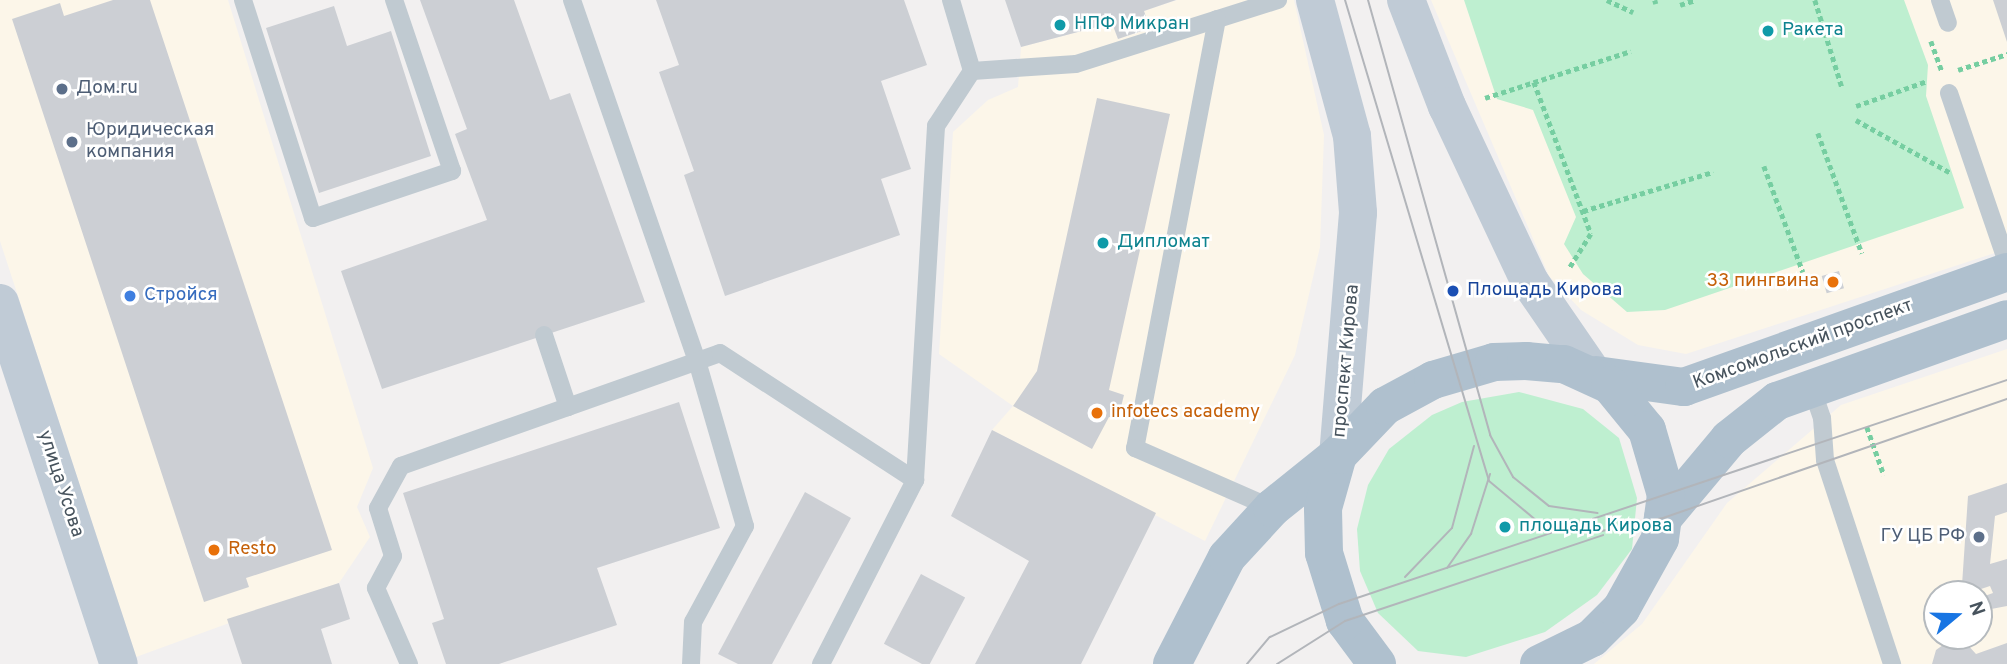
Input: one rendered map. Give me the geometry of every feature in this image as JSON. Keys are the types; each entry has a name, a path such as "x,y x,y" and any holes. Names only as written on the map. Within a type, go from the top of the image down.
{"main road":[{"name":"проспект Кирова","path":"1172,664 1227,557 1272,509 1338,456 1358,213 1352,136 1315,0"},
{"path":"1406,0 1447,106 1530,282 1594,375 1621,395 1647,430 1665,507 1650,564 1613,618 1592,638 1539,664"},
{"name":"Комсомольский проспект","path":"1594,375 1684,387 2007,272"},
{"name":"улица Усова","path":"0,303 119,664"},
{"path":"1665,507 1729,439 1777,401 2007,319"},
{"path":"1377,664 1345,621 1324,553 1323,508 1338,456 1385,406 1456,372 1526,361 1594,375"}],"lane":[{"path":"243,0 313,218 452,172 394,0"},
{"path":"572,0 697,361 745,526 693,622 691,664"},
{"path":"821,664 915,480 936,126 972,71 951,0"},
{"path":"972,71 1076,64 1278,0"},
{"path":"1940,0 1948,23"},
{"path":"1217,19 1135,448 1272,509"},
{"path":"1949,93 2007,262"},
{"path":"544,335 568,407"},
{"path":"409,664 397,649 376,588 393,556 378,508 401,466 720,353 915,480"},
{"path":"1812,388 1822,418 1825,460 1892,664"}],"path":[{"path":"1607,0 1633,12"},
{"path":"1680,5 1695,0"},
{"path":"1815,0 1842,87"},
{"path":"1485,98 1632,51"},
{"path":"1856,106 2007,54"},
{"path":"1534,82 1591,234 1569,269"},
{"path":"1856,120 1982,191"},
{"path":"1818,133 1862,253"},
{"path":"1764,166 1803,272"},
{"path":"1583,211 1713,172"},
{"path":"1867,427 1884,475"}],"shaded area":[{"path":"0,0 228,0 373,468 357,507 370,537 339,583 136,657 0,241"},
{"path":"1177,0 1294,0 1324,135 1320,247 1295,355 1205,541 992,430 1013,406 939,354 953,132 988,100 1018,87 1021,47 1112,23 1118,39 1149,29 1144,11"},
{"path":"1431,0 2007,0 2007,249 1686,354 1638,345 1581,310 1549,276"},
{"path":"2007,349 2007,664 1594,664 1642,624 1727,503 1841,405"}],"green space":[{"path":"1464,0 1904,0 1928,65 1926,96 1964,208 1665,310 1627,312 1583,274 1564,244 1576,217 1533,110 1497,99"},
{"path":"1519,392 1583,409 1619,438 1637,498 1632,549 1597,595 1545,632 1466,657 1418,651 1378,613 1360,571 1357,529 1368,485 1389,449 1432,415 1462,402"}],"building":[{"path":"113,0 150,0 332,550 246,578 249,587 204,602 12,19 60,3 64,16"},
{"path":"420,0 514,0 550,100 570,93 645,302 382,389 341,271 487,220 455,134 467,129"},
{"path":"656,0 904,0 927,65 881,81 911,169 881,179 900,235 725,296 684,175 694,171 659,72 679,65"},
{"name":"НПФ Микран","path":"1005,0 1176,0 1144,11 1150,28 1118,39 1112,23 1021,47"},
{"path":"1993,0 2007,0 2007,42"},
{"path":"334,6 347,46 391,31 431,156 319,193 266,28"},
{"name":"Дипломат","path":"1097,98 1170,114 1109,390 1124,395 1118,419 1109,417 1092,449 1013,406 1037,371"},
{"name":"33 пингвина","path":"1839,271 1844,288 1827,293 1822,276"},
{"path":"679,402 720,528 597,568 617,625 499,664 446,664 432,623 444,619 403,493"},
{"path":"992,430 1156,513 1081,664 975,664 1029,561 951,516"},
{"name":"ГУ ЦБ РФ","path":"2007,483 2007,512 1995,516 1990,564 2007,559 2007,606 1993,609 1993,580 1962,580 1968,496"},
{"path":"805,492 851,518 772,664 738,664 718,654"},
{"path":"921,574 965,597 930,664 922,664 884,644"},
{"path":"339,583 350,619 321,629 332,664 242,664 227,619"},
{"path":"2007,643 2007,664 1932,664 1936,650 1972,650 1976,654"}],"tram line":[{"path":"1345,0 1489,481 1537,521 1597,532 1663,518 2007,399"},
{"path":"1368,0 1490,435 1513,477 1549,506 1597,513"},
{"path":"1247,664 1270,637 1339,604 2007,380"},
{"path":"1405,577 1452,528 1474,446"},
{"path":"1447,568 1471,534 1490,474"},
{"path":"1277,664 1345,621 1603,535"}],"place":[{"name":"НПФ Микран","path":"1060,25"},
{"name":"Ракета","path":"1768,31"},
{"name":"Дом.ru","path":"62,89"},
{"name":"Юридическая компания","path":"72,142"},
{"name":"Дипломат","path":"1103,243"},
{"name":"33 пингвина","path":"1833,282"},
{"name":"Площадь Кирова","path":"1453,291"},
{"name":"Стройся","path":"130,296"},
{"name":"infotecs academy","path":"1097,413"},
{"name":"площадь Кирова","path":"1505,527"},
{"name":"ГУ ЦБ РФ","path":"1979,537"},
{"name":"Resto","path":"214,550"}]}
